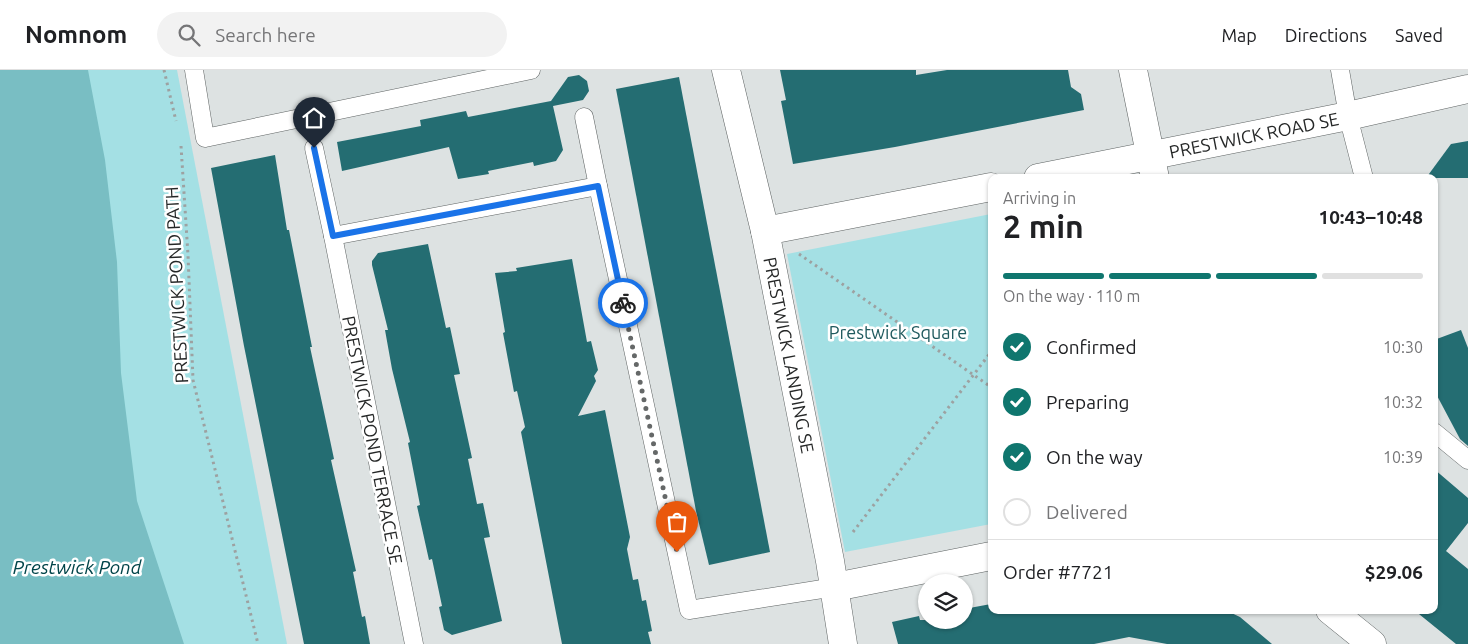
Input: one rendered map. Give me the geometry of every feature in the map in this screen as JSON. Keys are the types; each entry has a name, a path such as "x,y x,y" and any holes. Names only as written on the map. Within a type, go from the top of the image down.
{"street":[{"name":"PRESTWICK LANDING SE","path":"726,70 766,231 833,574 844,644"},
{"path":"1133,70 1153,166"},
{"name":"PRESTWICK ROAD SE","path":"1076,174 1153,166 1348,116 1468,89"},
{"path":"766,231 988,188"},
{"path":"833,574 988,556"},
{"path":"1335,614 1372,644"}],"lane":[{"path":"194,70 205,138 531,70"},
{"path":"1340,70 1348,116 1363,174"},
{"path":"584,118 689,610 833,574"},
{"name":"PRESTWICK POND TERRACE SE","path":"314,148 414,644"},
{"path":"333,236 598,186"},
{"path":"1438,435 1468,460"}],"path":[{"path":"164,70 178,129"},
{"name":"PRESTWICK POND PATH","path":"180,138 183,156 193,380 258,644"},
{"path":"766,231 988,385"},
{"path":"833,574 988,356"}],"green space":[{"path":"0,70 177,70 287,644 0,644"},
{"name":"Prestwick Square","path":"988,215 988,525 845,552 787,254"}],"water":[{"name":"Prestwick Pond","path":"0,70 88,70 105,160 117,262 121,373 137,501 184,644 0,644"}],"building":[{"path":"780,70 916,70 916,75 947,70 1068,70 1071,87 1081,94 1084,110 895,147 793,164 781,101 786,100"},
{"path":"579,75 587,81 589,91 583,100 553,106 563,150 556,161 534,166 533,162 488,171 489,174 458,179 449,147 342,171 337,142 421,126 420,120 466,111 468,117 551,101 568,77"},
{"path":"679,77 770,552 709,565 696,511 616,89"},
{"path":"1468,141 1468,178 1438,178 1438,174 1429,174 1451,144"},
{"path":"275,155 287,230 289,230 312,347 310,347 334,459 331,460 356,571 353,572 362,617 365,616 370,644 304,644 244,346 211,168"},
{"path":"428,244 446,328 450,327 460,374 454,375 472,458 468,459 477,504 483,503 490,537 484,538 502,621 452,635 444,630 439,607 442,606 432,559 429,560 417,506 420,505 408,443 410,442 392,369 385,330 388,330 372,265 372,261 378,253"},
{"path":"572,259 587,342 591,341 598,370 594,376 596,381 578,416 605,410 630,537 627,549 633,580 638,579 642,601 646,600 652,631 648,632 651,644 562,644 521,432 525,427 517,391 514,392 503,333 505,332 495,273 517,271 516,268"},
{"path":"1461,330 1468,348 1468,446 1460,439 1438,398 1438,339"},
{"path":"1438,472 1468,498 1468,523 1446,551 1468,569 1468,644 1456,644 1419,614 1438,614"},
{"path":"988,605 988,614 1234,614 1240,617 1272,644 1167,644 1129,637 1094,644 898,644 892,622 918,616 918,629 973,629 973,607"}],"way so far":[{"path":"623,303 677,552"}],"route":[{"path":"314,148 333,236 598,186 623,303"}]}
